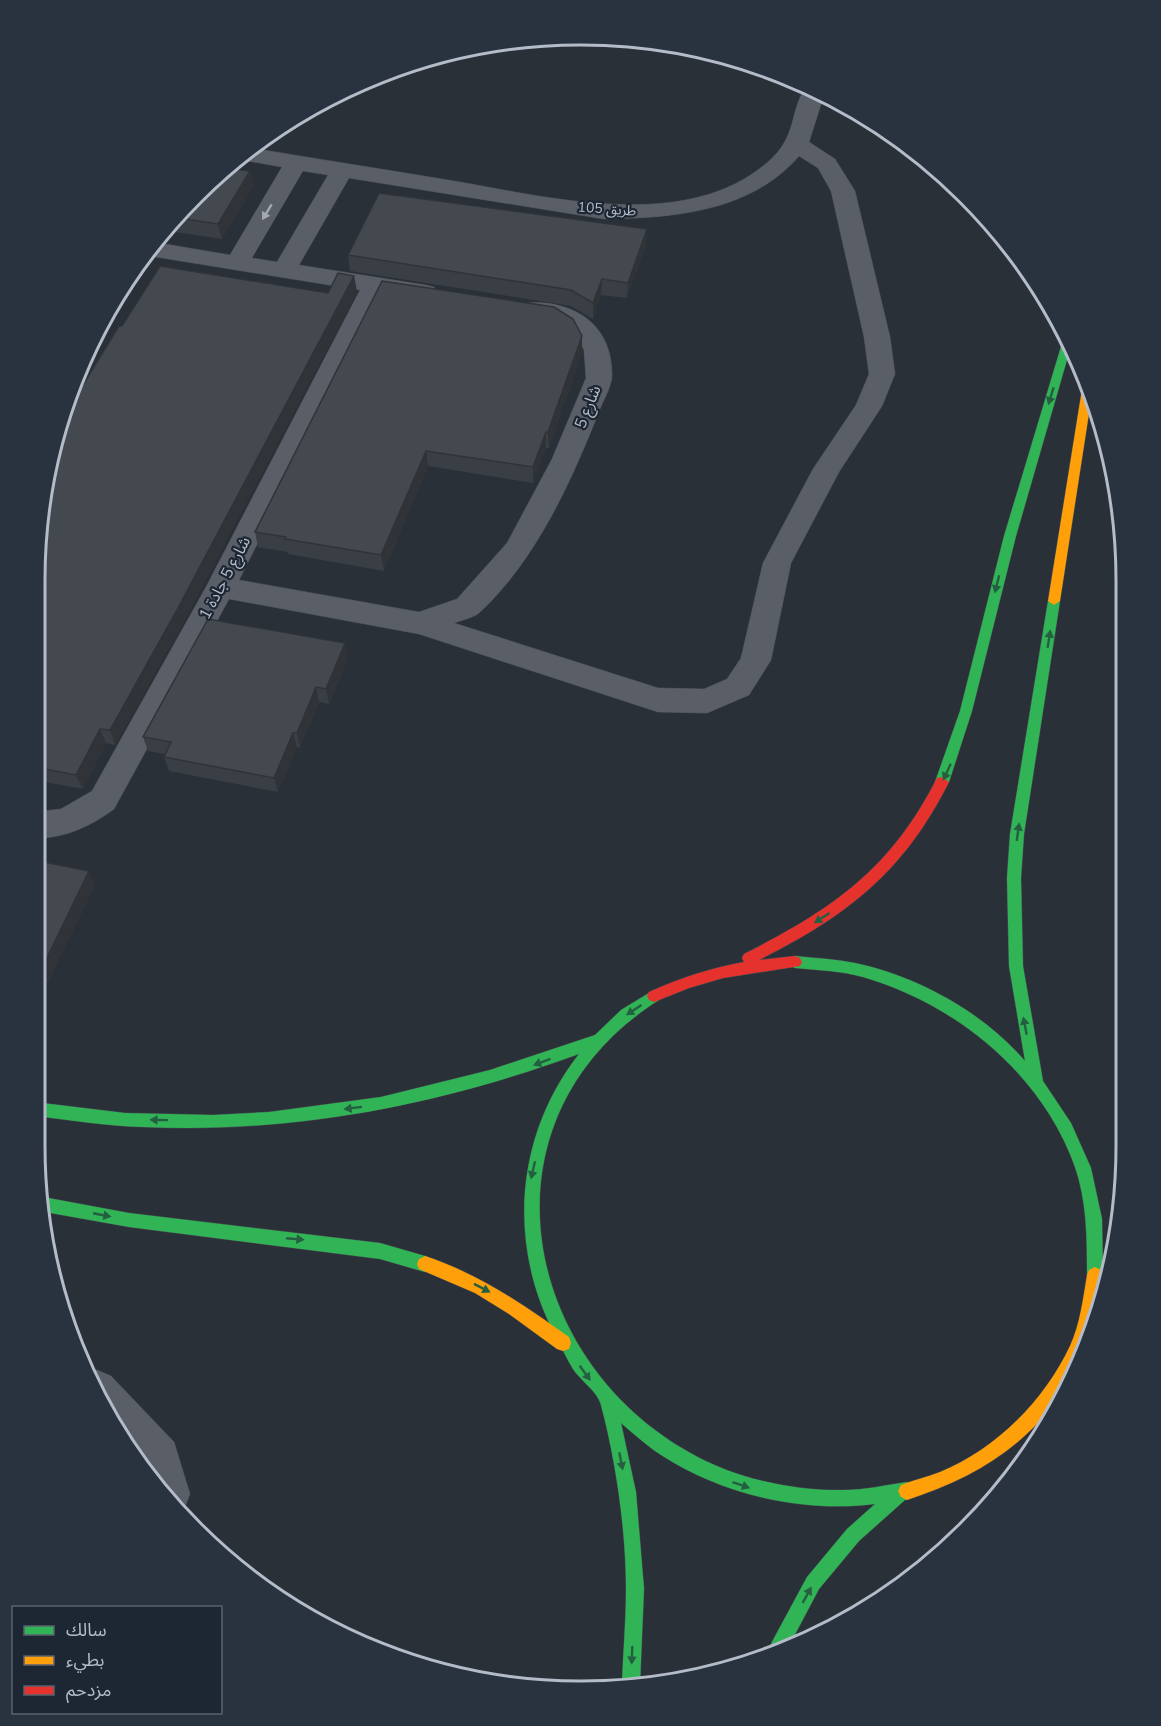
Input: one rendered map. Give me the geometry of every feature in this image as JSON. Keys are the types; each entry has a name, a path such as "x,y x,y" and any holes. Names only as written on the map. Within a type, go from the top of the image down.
{"street":[{"name":"طريق 105","path":"255,156 604,212 647,212 687,207 751,184 773,171 796,144 811,98"},
{"path":"420,623 658,700 706,701 738,687 756,660 777,562 827,469 869,406 882,374 877,337 843,191 827,164 796,144"},
{"path":"237,263 297,162"},
{"path":"284,270 343,169"},
{"path":"159,251 445,296"},
{"name":"شارع 5 جادة 1","path":"45,824 63,822 84,815 103,800 221,586 375,285"},
{"name":"شارع 5","path":"221,586 420,623 466,607 518,549 566,459 599,378 597,350 585,328 562,314 503,305"},
{"path":"1064,352 1018,500 951,765 926,815 890,862 842,905 786,942 653,997 624,1017 597,1041 566,1081 543,1128 531,1179 530,1234 542,1290 565,1345 609,1403 648,1438 693,1465 743,1486 805,1499 847,1501 899,1494 940,1482 976,1464 1022,1431 1057,1388 1067,1369"},
{"path":"1036,1083 1023,1015 1015,951 1013,890 1017,834 1086,403"},
{"path":"720,971 757,964 795,962 834,965 872,974 910,987 946,1004 979,1026 1010,1053 1036,1083 1060,1118 1078,1155 1090,1196 1096,1237 1095,1290 1086,1323"},
{"path":"45,1110 134,1119 214,1120 294,1116 373,1105 451,1089 527,1068 597,1041"},
{"path":"49,1205 129,1220 380,1251 446,1270 509,1302 565,1345"},
{"path":"1096,1237 1106,1249"},
{"path":"609,1403 627,1492 635,1589 631,1678"},
{"path":"114,1408 159,1457 166,1484"},
{"path":"976,1464 996,1463"},
{"path":"781,1641 813,1583 853,1534 899,1494"}],"building":[{"path":"238,169 250,171 218,224 186,219"},
{"path":"379,193 647,229 628,283 602,279 593,303 571,290 348,255"},
{"path":"160,266 328,293 338,273 354,276 178,608 110,730 100,729 76,775 45,769 46,545 55,476 73,408 81,388 119,326 122,326"},
{"path":"382,281 554,307 573,319 582,336 533,467 426,451 381,555 255,532"},
{"path":"208,619 345,643 326,689 316,687 297,733 293,733 274,778 164,757 171,742 143,737"},
{"path":"45,862 89,871 45,962"}],"traffic: fast":[{"path":"942,782 966,711 1010,536 1064,352"},
{"path":"1036,1081 1016,966 1014,878 1017,834 1054,601"},
{"path":"795,962 855,969 904,985 944,1004 980,1029 1014,1058 1042,1091 1066,1128 1083,1168 1094,1219 1095,1275"},
{"path":"654,996 626,1015 602,1037 582,1062 553,1107 539,1146 532,1185 532,1226 534,1247 551,1309 580,1364 619,1411 667,1449 722,1477 782,1494 844,1499 907,1491"},
{"path":"45,1110 110,1118 213,1122 325,1113 436,1092 544,1060 597,1041"},
{"path":"49,1205 129,1220 380,1251 425,1264"},
{"path":"609,1403 627,1492 635,1589 631,1678"},
{"path":"781,1641 813,1583 853,1535 899,1494"}],"traffic: slow":[{"path":"1054,601 1085,401"},
{"path":"425,1264 481,1287 563,1343"},
{"path":"1084,1327 1095,1275"},
{"path":"907,1491 943,1479 977,1462 1008,1440 1036,1413 1059,1383 1068,1366"}],"traffic: jam":[{"path":"749,958 808,926 862,888 908,840 927,812 942,782"},
{"path":"654,996 688,982 723,972 795,962"}]}
